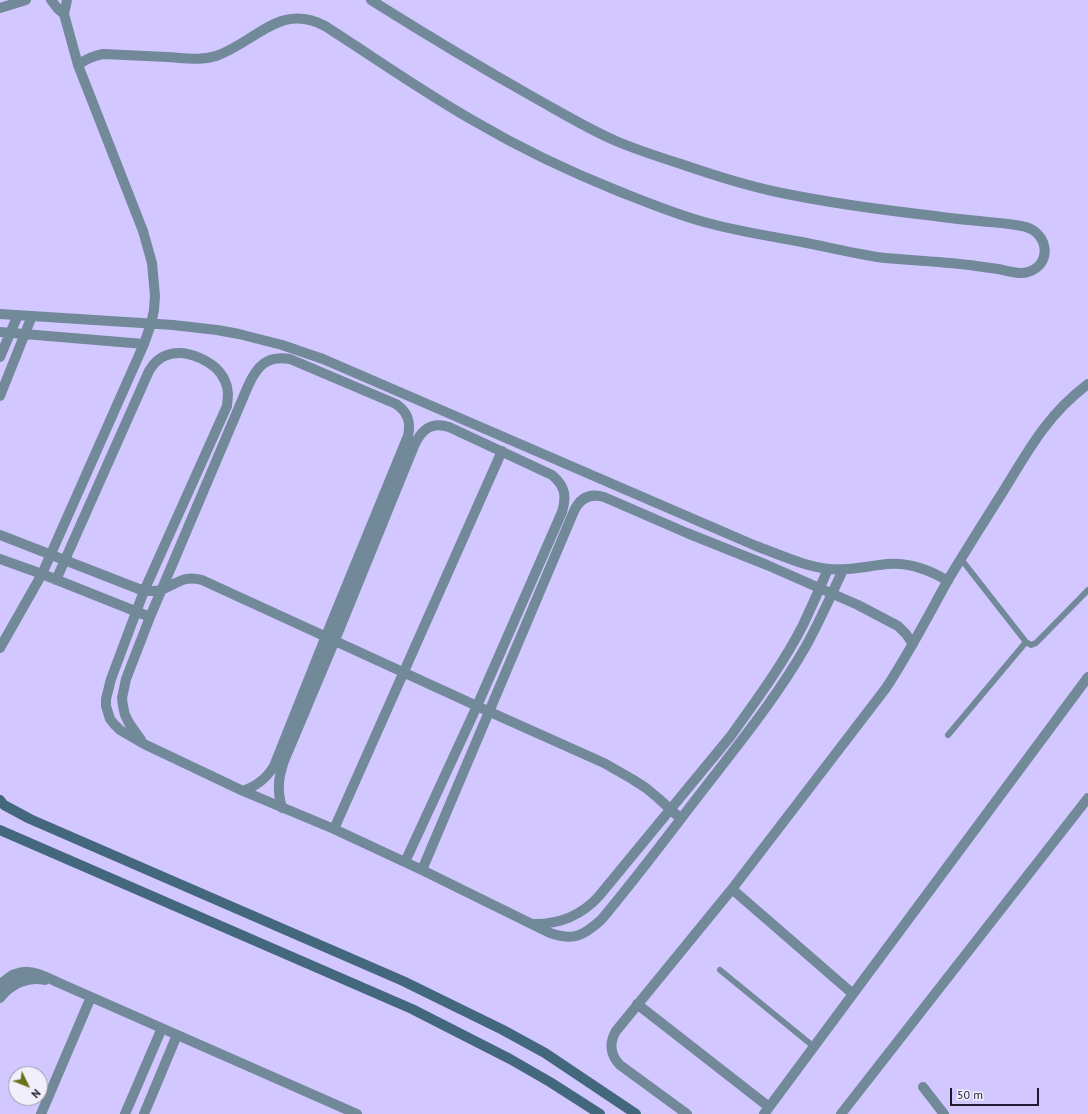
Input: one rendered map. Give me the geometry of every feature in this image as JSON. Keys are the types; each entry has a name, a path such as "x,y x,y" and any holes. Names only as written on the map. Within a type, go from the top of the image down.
{"street":[{"path":"0,8 26,0"},
{"path":"51,0 64,14"},
{"path":"0,648 42,574 144,344 154,310 155,296 152,263 148,246 138,216 78,65 64,14 67,0"},
{"path":"78,65 93,55 103,54 191,59 207,58 229,50 277,22 293,18 310,20 325,26 446,104 511,142 593,181 635,198 701,221 748,233 853,253 905,260 970,265 1019,273 1026,273 1033,270 1043,259 1045,252 1044,244 1036,232 1030,228 1002,223 882,210 806,198 772,191 732,180 654,156 616,141 563,114 493,75 371,0"},
{"path":"0,314 195,327 239,334 282,345 323,359 756,546 796,561 828,569 843,570 898,564 913,566 929,571 948,580"},
{"path":"0,358 18,315"},
{"path":"0,396 32,316"},
{"path":"0,332 144,344"},
{"path":"56,580 152,366 168,354 185,354 202,359 216,368 226,382 228,390 227,406 144,590 111,679 106,699 106,706 110,719 120,730 144,744 243,791 334,829 422,870 550,933 561,937 573,937 583,934 593,928 609,911 757,719 791,671 819,622 843,570"},
{"path":"144,744 125,715 122,698 126,679 150,617 253,374 268,361 275,358 290,358 396,404 406,412 410,423 408,436 280,771 278,790 282,808"},
{"path":"687,1114 620,1065 614,1057 611,1047 613,1036 637,1004 732,889 886,688 913,644 948,580 1043,429 1069,400 1088,384"},
{"path":"243,791 258,784 267,776 274,766 420,435 430,427 443,425 449,427 552,475 558,479 562,485 565,498 562,512 477,706 405,862"},
{"path":"334,829 502,451"},
{"path":"422,870 574,511 586,497 598,495 604,497 681,530 767,564 858,605 892,623 902,630 913,644"},
{"path":"0,535 144,590 162,590 179,580 190,578 202,580 611,767 646,788 681,819"},
{"path":"0,559 150,617"},
{"path":"532,924 551,923 578,914 599,896 730,737 760,695 803,625 828,569"},
{"path":"637,1004 766,1110 1088,677"},
{"path":"841,1114 1088,798"},
{"path":"0,800 4,805 30,819 396,978 504,1030 545,1053 636,1114"},
{"path":"0,830 412,1009 510,1059 550,1082 600,1114"},
{"path":"732,889 853,994"},
{"path":"0,985 7,978 13,975 36,972 357,1114"},
{"path":"0,998 9,988 24,981 40,979 57,982"},
{"path":"41,1114 91,997"},
{"path":"125,1114 162,1028"},
{"path":"144,1114 177,1035"},
{"path":"923,1087 944,1114"}],"lane":[{"path":"961,559 1026,642 1031,645 1036,643 1088,590"},
{"path":"948,735 1026,642"},
{"path":"720,970 813,1046"}]}
